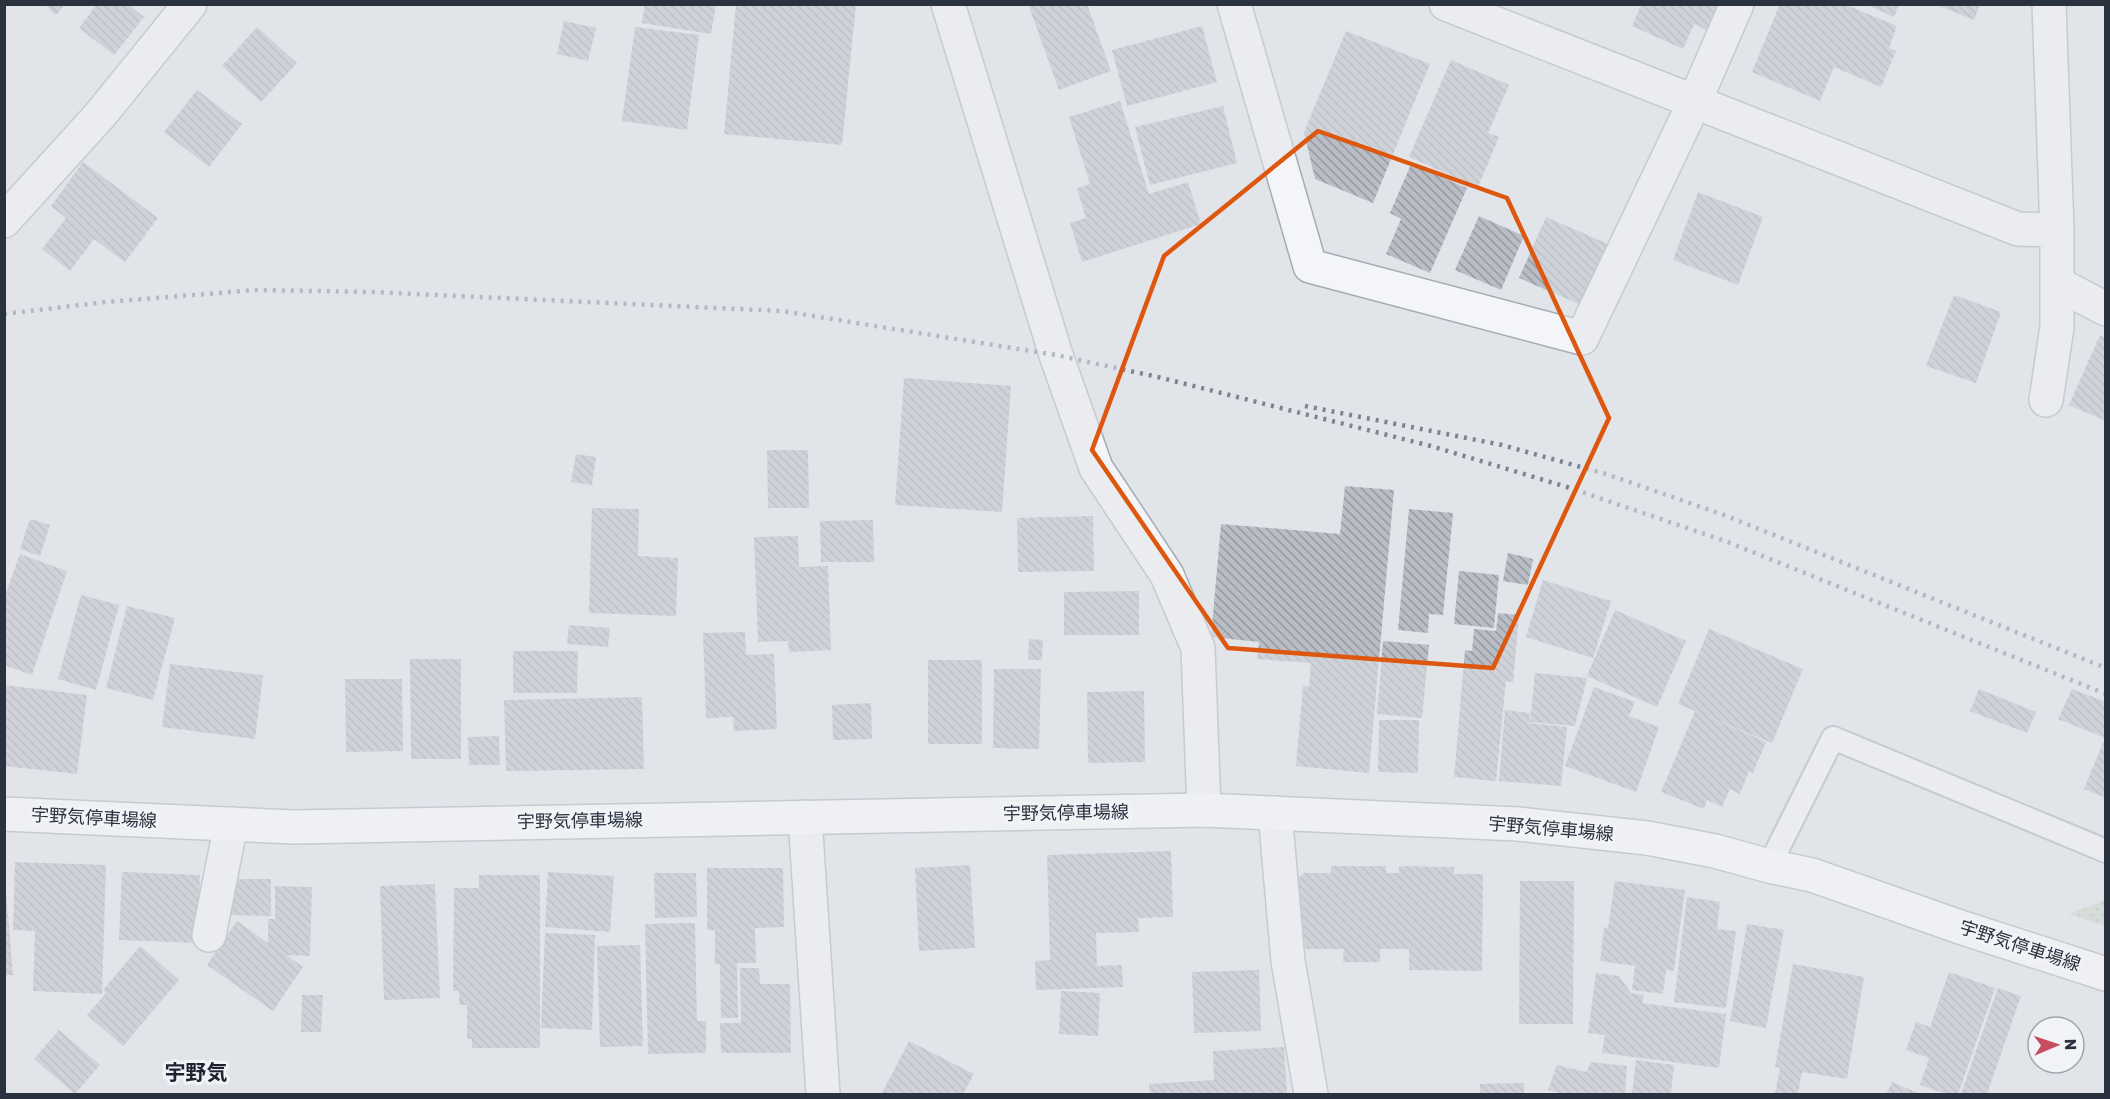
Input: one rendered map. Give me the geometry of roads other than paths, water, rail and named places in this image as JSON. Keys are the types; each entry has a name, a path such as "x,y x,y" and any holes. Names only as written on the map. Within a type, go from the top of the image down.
{"main road":[{"name":"宇野気停車場線","path":"4,814 294,828 1204,810 1518,824 1624,836 1715,851 1769,866 1812,874 1960,927 2106,974"}],"street":[{"path":"4,221 101,114 190,4"},
{"path":"948,4 1056,355 1096,468 1167,575 1198,648 1204,810"},
{"path":"1234,4 1310,266 1582,338 1694,103 1737,4"},
{"path":"1446,4 2018,230 2057,230"},
{"path":"2046,400 2057,327 2058,284 2049,4"},
{"path":"2058,284 2106,309"},
{"path":"1275,813 1288,961 1311,1095"},
{"path":"805,817 823,1095"},
{"path":"209,935 231,824"}],"lane":[{"path":"1769,866 1833,738 2106,851"}],"railway":[{"path":"4,314 106,302 256,290 372,292 782,311 1056,355 1158,377 1431,446 1567,487 1725,541 2106,694"},
{"path":"1305,406 1502,445 1606,474 1724,515 2106,668"}],"district":[{"name":"宇野気","path":"196,1072"}]}
